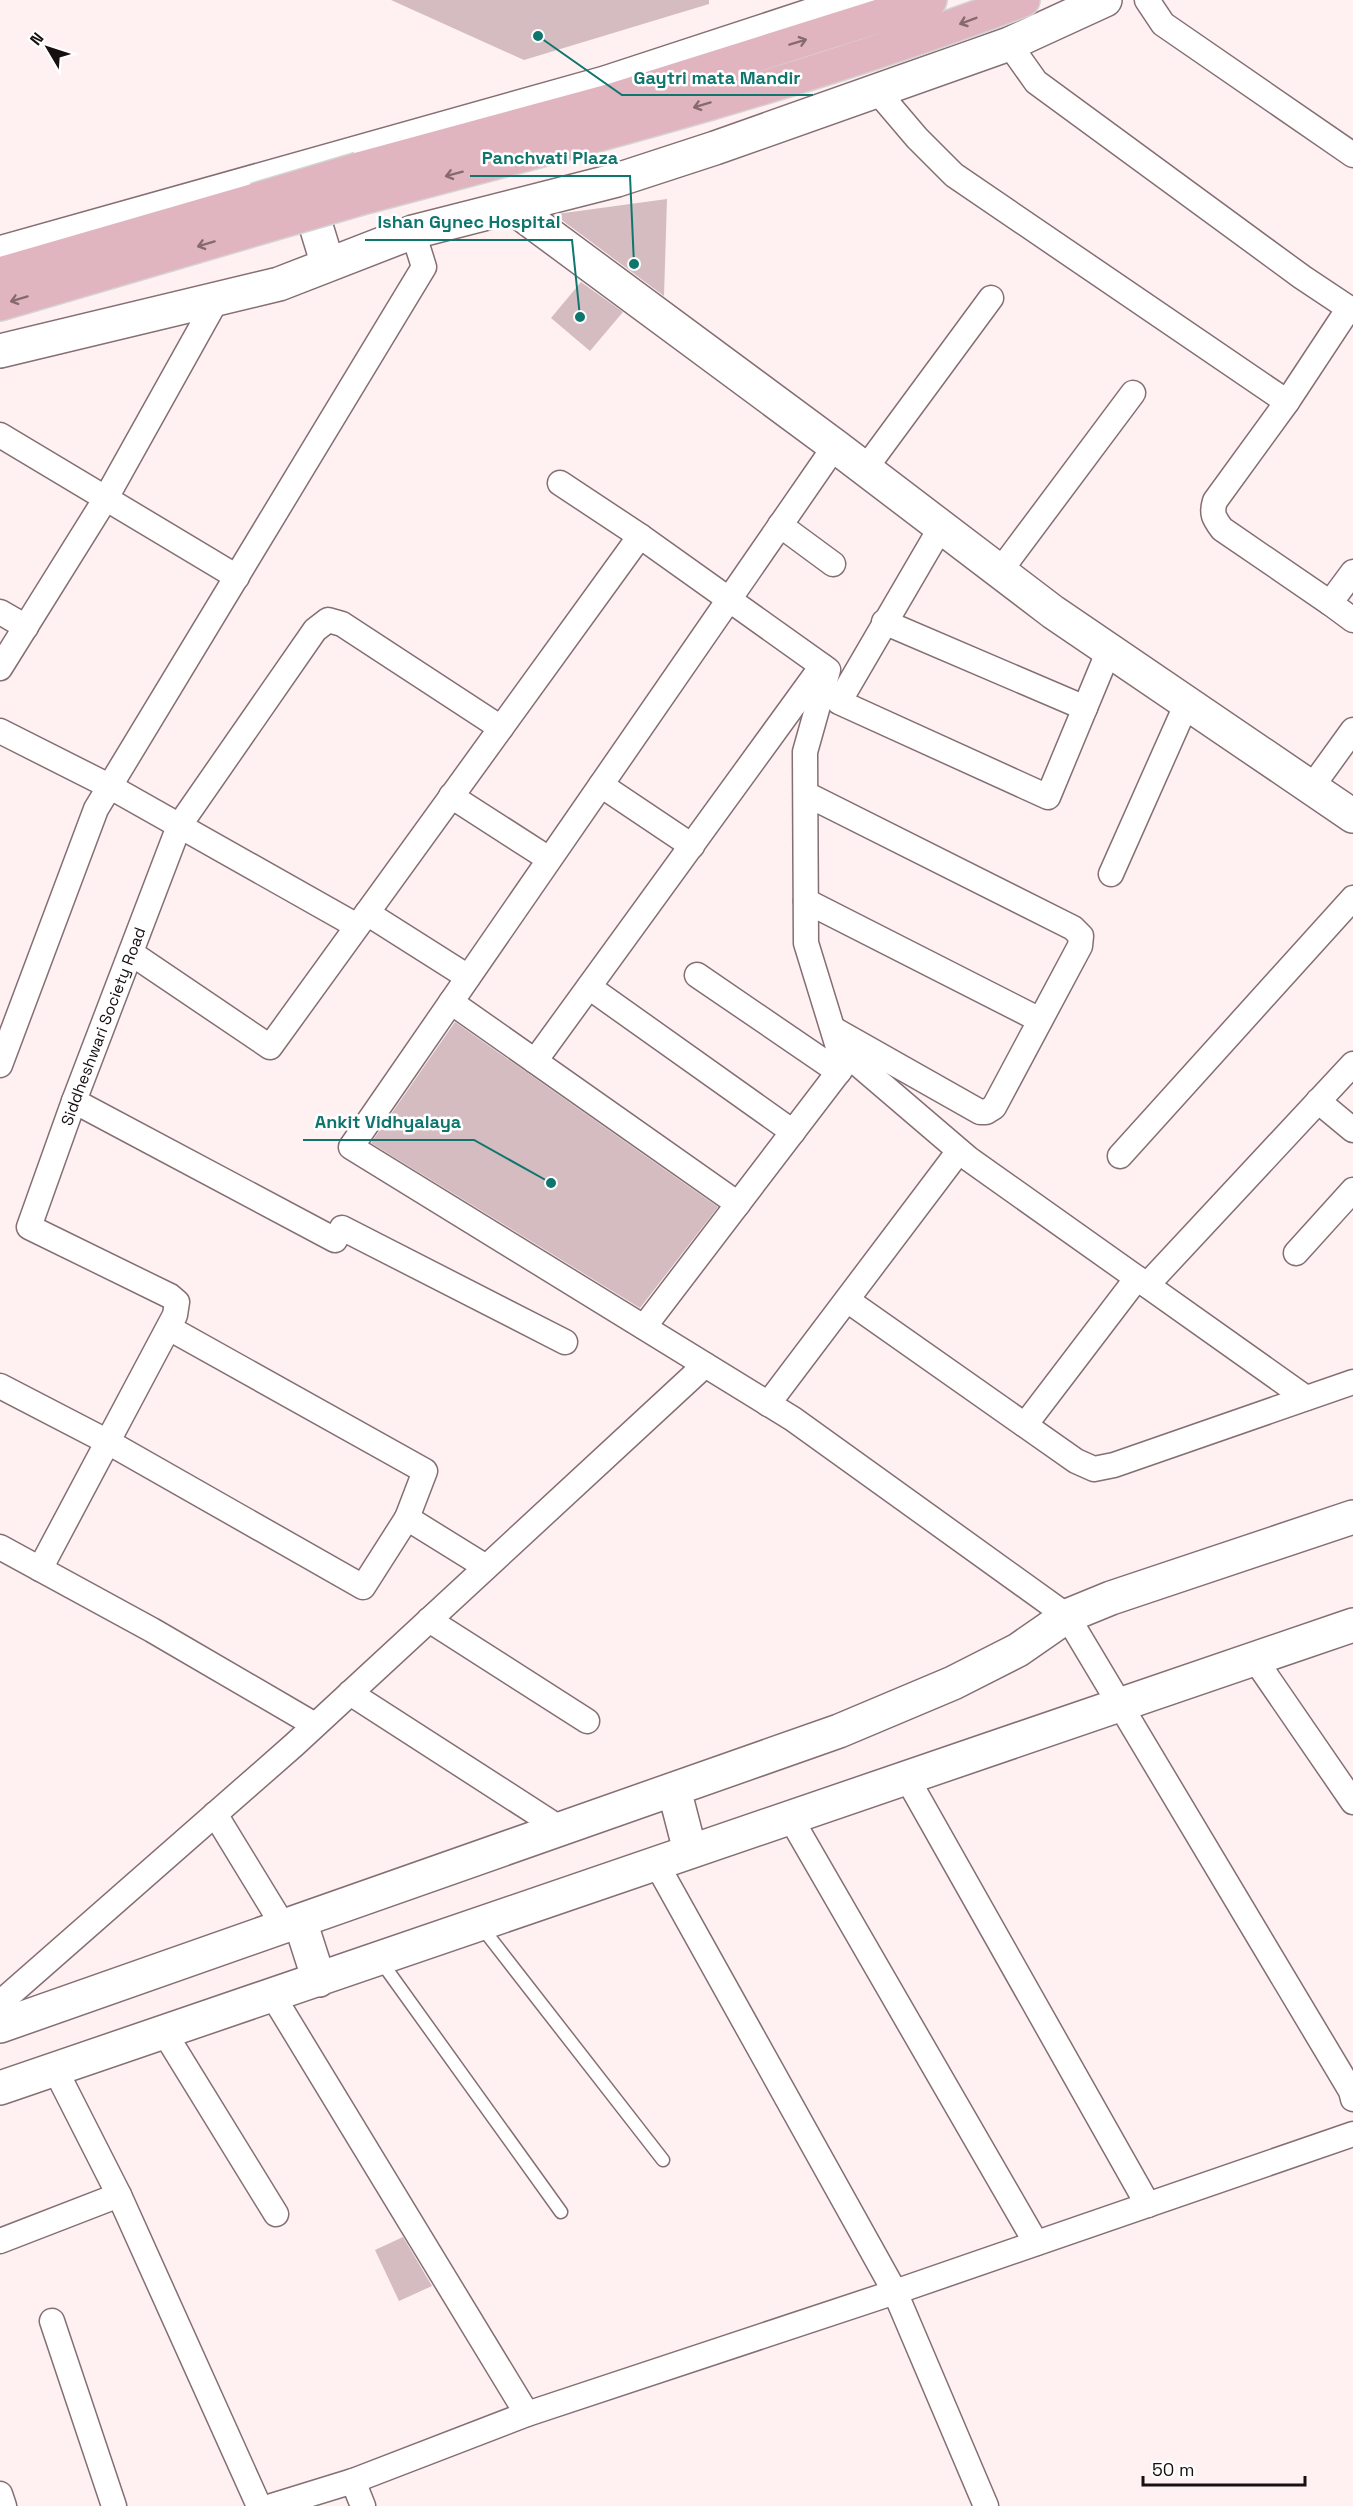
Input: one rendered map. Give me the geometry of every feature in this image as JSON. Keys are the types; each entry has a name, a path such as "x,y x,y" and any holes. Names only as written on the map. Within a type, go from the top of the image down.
{"main road":[{"path":"0,274 258,213 364,182 609,100 930,0"},
{"path":"364,182 617,131 933,34 1023,0"},
{"path":"0,304 258,213"}],"street":[{"path":"0,253 606,83 858,0"},
{"path":"0,351 279,284 413,232 628,177 1009,44 1106,0"},
{"path":"1147,0 1163,24 1353,155"},
{"path":"1009,44 1036,82 1351,310 1215,501 1212,511 1222,529 1353,620"},
{"path":"877,91 917,138 954,175 1287,402"},
{"path":"298,169 328,265"},
{"path":"513,207 835,446 1053,612 1353,816"},
{"path":"2,1054 96,809 424,267 413,232"},
{"path":"865,469 991,298"},
{"path":"0,668 106,498 217,299"},
{"path":"1000,572 1133,393"},
{"path":"0,435 237,577"},
{"path":"835,446 351,1147 793,1419 1067,1616 1351,2091 1353,2099"},
{"path":"560,483 640,536 828,670 805,752 806,943 844,1065"},
{"path":"780,525 833,564"},
{"path":"941,527 839,702 1048,797 1109,650"},
{"path":"131,953 270,1047 640,536"},
{"path":"1330,603 1353,572"},
{"path":"0,612 26,627"},
{"name":"Siddheshwari Society Road","path":"169,1328 175,1315 177,1302 170,1296 29,1227 74,1101 179,826 315,630 328,620 342,624 501,728"},
{"path":"884,622 1085,708"},
{"path":"535,1061 822,666"},
{"path":"1111,874 1187,703"},
{"path":"1311,788 1353,730"},
{"path":"0,731 110,786 179,826 362,919 468,977"},
{"path":"601,785 692,846"},
{"path":"806,794 1073,928 1081,936 1080,946 994,1107 986,1112 981,1112 832,1029"},
{"path":"452,796 549,859"},
{"path":"1120,1156 1353,898"},
{"path":"806,901 1040,1020"},
{"path":"698,975 844,1065 959,1151 1306,1398"},
{"path":"589,987 793,1132"},
{"path":"451,1002 738,1204"},
{"path":"1025,1425 1142,1281 1353,1064"},
{"path":"644,1327 844,1065"},
{"path":"74,1101 335,1240 342,1228 565,1342"},
{"path":"1318,1101 1353,1130"},
{"path":"768,1404 959,1151"},
{"path":"1296,1253 1353,1190"},
{"path":"847,1300 1076,1461 1094,1469 1114,1465 1353,1382"},
{"path":"0,1386 108,1442 363,1587 407,1518 425,1471 169,1328 108,1442 40,1569"},
{"path":"0,2003 315,1725 705,1365"},
{"path":"0,2026 839,1731 953,1683 1018,1650 1067,1616 1111,1598 1353,1517"},
{"path":"407,1518 486,1567"},
{"path":"0,1547 152,1630 315,1725"},
{"path":"429,1620 586,1721"},
{"path":"0,2088 908,1778 1119,1703 1353,1625"},
{"path":"1254,1658 1353,1802"},
{"path":"350,1693 561,1829"},
{"path":"908,1778 1148,2205"},
{"path":"674,1789 690,1851"},
{"path":"215,1814 292,1924 319,1980"},
{"path":"790,1817 1036,2243"},
{"path":"656,1863 896,2292 986,2506"},
{"path":"273,1996 527,2414"},
{"path":"164,2032 276,2214"},
{"path":"55,2069 119,2195 259,2506"},
{"path":"273,2506 353,2481 527,2414 896,2292 1353,2134"},
{"path":"0,2241 119,2195"},
{"path":"52,2321 114,2506"},
{"path":"353,2481 363,2506"},
{"path":"0,2494 4,2506"}],"lane":[{"path":"479,1924 663,2160"},
{"path":"379,1959 561,2212"}],"building":[{"path":"391,0 709,0 709,4 524,60"},
{"path":"667,199 664,296 555,215 564,213"},
{"path":"581,282 623,312 590,351 551,318"},
{"path":"455,1022 718,1207 640,1308 371,1143"},
{"path":"403,2237 432,2286 399,2301 375,2250"}],"place":[{"name":"Gaytri mata Mandir","path":"538,36"},
{"name":"Panchvati Plaza","path":"634,264"},
{"name":"Ishan Gynec Hospital","path":"580,317"},
{"name":"Ankit Vidhyalaya","path":"551,1183"}]}
